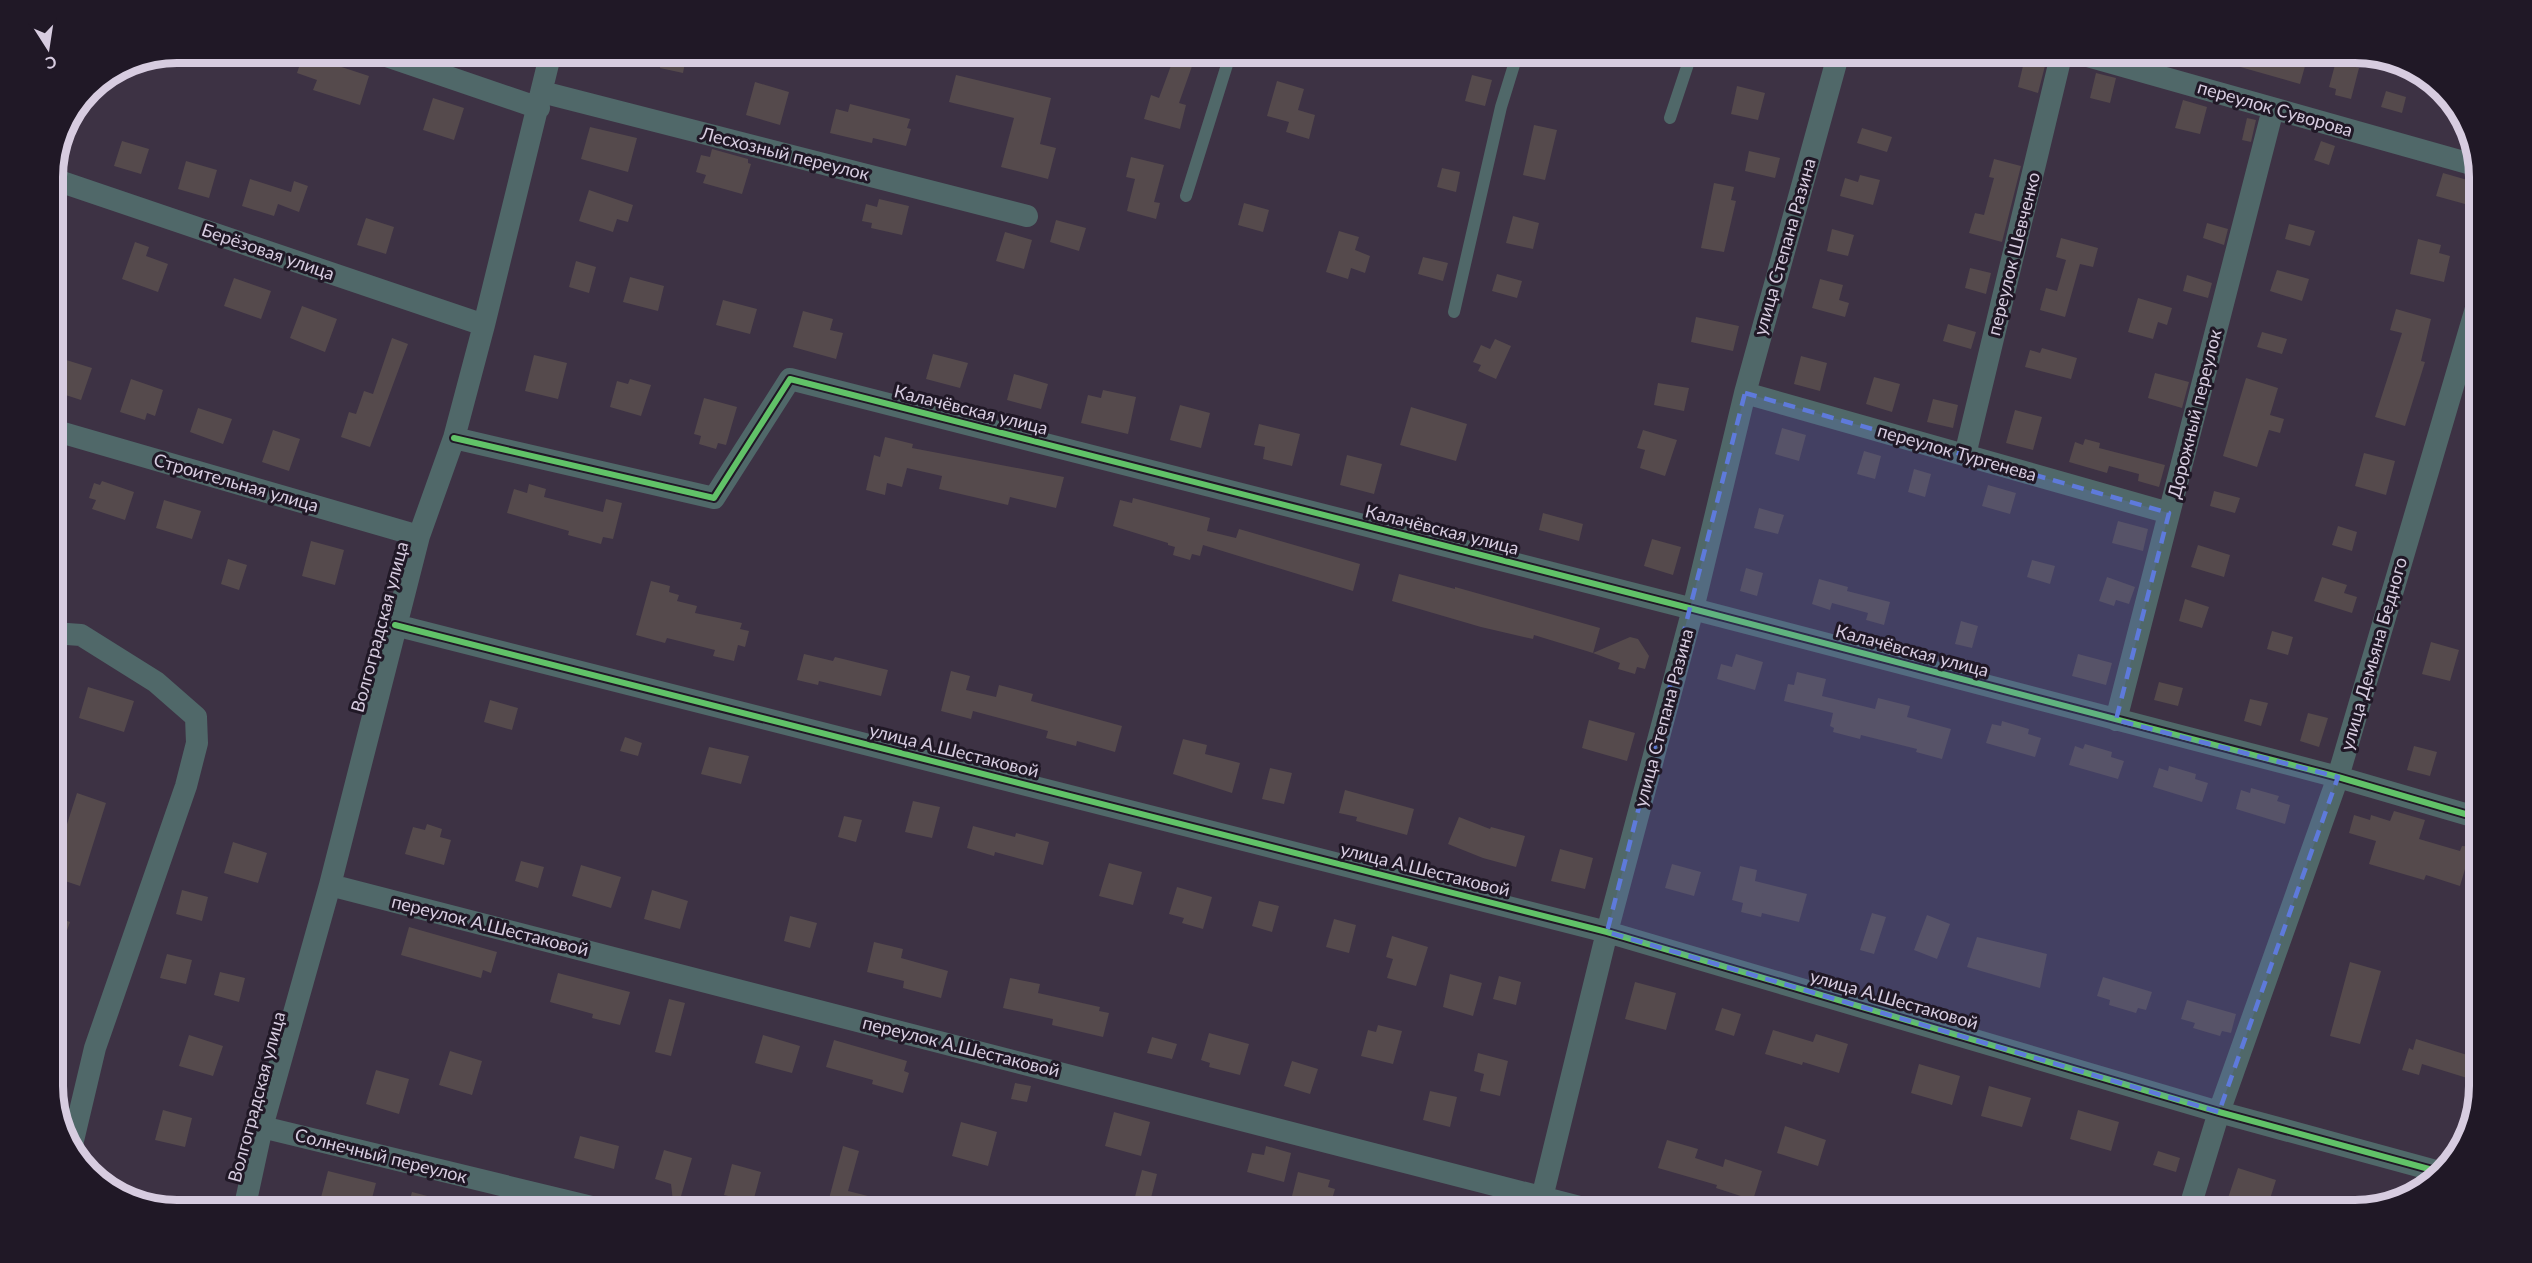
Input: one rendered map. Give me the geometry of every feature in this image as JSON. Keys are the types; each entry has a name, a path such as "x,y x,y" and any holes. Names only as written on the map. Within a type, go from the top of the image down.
{"street":[{"name":"Лесхозный переулок","path":"413,63 541,100 1027,216"},
{"name":"Волгоградская улица","path":"246,1200 262,1127 330,885 419,536 454,438 549,63"},
{"name":"улица Степана Разина","path":"1541,1200 1607,932 1693,609 1744,393 1836,63"},
{"name":"переулок Шевченко","path":"1965,455 2059,63"},
{"name":"переулок Суворова","path":"2112,63 2468,163"},
{"name":"Дорожный переулок","path":"2116,720 2273,109"},
{"name":"Берёзовая улица","path":"63,183 484,325"},
{"name":"улица Демьяна Бедного","path":"2192,1200 2219,1112 2338,777 2469,332"},
{"name":"Калачёвская улица","path":"454,438 714,498 790,379 1693,609 2338,777 2469,815"},
{"name":"переулок Тургенева","path":"1744,393 2169,513"},
{"name":"Строительная улица","path":"63,433 419,536"},
{"name":"улица А.Шестаковой","path":"395,625 1607,932 2219,1112 2433,1170"},
{"path":"63,634 81,635 156,682 196,717 197,743 186,786 95,1048 74,1135"},
{"name":"переулок А.Шестаковой","path":"330,885 1525,1200"},
{"name":"Солнечный переулок","path":"262,1127 563,1200"}],"lane":[{"path":"1186,196 1228,63"},
{"path":"1454,312 1501,107 1515,63"},
{"path":"1670,118 1688,63"}],"highlighted area":[{"path":"1745,393 2169,513 2116,720 2338,777 2219,1112 1607,932"}],"building":[{"path":"300,63 329,63 369,76 360,105 313,90 317,80 297,73"},
{"path":"661,63 685,63 683,73 660,68"},
{"path":"1172,63 1193,63 1179,103 1186,105 1180,129 1144,119 1151,95 1159,98"},
{"path":"2024,63 2046,63 2038,93 2018,87"},
{"path":"2226,63 2306,63 2300,84"},
{"path":"2335,63 2359,68 2351,99 2335,95 2336,89 2329,87"},
{"path":"2096,73 2116,78 2110,103 2090,98"},
{"path":"956,75 1051,98 1040,144 1056,148 1048,179 1001,167 1014,118 949,102"},
{"path":"1472,75 1492,80 1485,106 1465,101"},
{"path":"1277,81 1304,89 1298,110 1315,115 1309,139 1286,132 1289,122 1267,116"},
{"path":"755,82 789,92 780,125 746,115"},
{"path":"1737,86 1765,93 1758,120 1731,114"},
{"path":"2386,91 2406,97 2402,113 2381,107"},
{"path":"433,98 464,108 454,140 423,130"},
{"path":"2183,100 2207,107 2200,134 2175,128"},
{"path":"850,104 910,119 907,128 911,129 906,146 873,138 872,143 830,133 836,109 848,112"},
{"path":"2247,118 2256,120 2251,142 2242,140"},
{"path":"1534,125 1557,130 1545,180 1523,175"},
{"path":"590,127 637,138 628,172 581,159"},
{"path":"1862,128 1892,137 1887,152 1857,143"},
{"path":"122,141 149,149 141,174 114,166"},
{"path":"2321,141 2335,146 2329,165 2314,160"},
{"path":"712,149 748,159 748,163 751,164 742,194 703,183 706,175 696,172 701,155 710,157"},
{"path":"1749,151 1780,158 1775,178 1745,171"},
{"path":"1131,157 1164,165 1154,202 1160,203 1156,219 1127,211 1135,179 1126,177"},
{"path":"1994,159 2021,166 2002,242 1969,233 1975,213 1984,215 1994,178 1989,177"},
{"path":"186,161 217,170 209,198 178,189"},
{"path":"1442,168 1460,172 1456,192 1437,187"},
{"path":"2443,173 2469,180 2465,204 2436,196"},
{"path":"1860,175 1880,180 1873,205 1840,196 1845,178 1858,182"},
{"path":"250,179 291,192 294,181 308,186 299,212 278,204 274,216 242,206"},
{"path":"1714,183 1734,187 1731,200 1736,201 1724,252 1701,248"},
{"path":"589,190 633,205 628,222 617,219 613,232 579,221"},
{"path":"879,199 909,206 902,235 871,228 872,223 862,221 866,204 877,207"},
{"path":"1244,203 1269,210 1263,232 1238,225"},
{"path":"1513,216 1539,223 1533,249 1506,243"},
{"path":"366,218 394,227 386,254 357,245"},
{"path":"1056,220 1086,228 1079,251 1050,242"},
{"path":"2207,223 2228,229 2224,245 2203,238"},
{"path":"2289,224 2315,231 2310,246 2285,239"},
{"path":"1832,229 1854,235 1848,256 1827,251"},
{"path":"1339,231 1359,237 1355,250 1370,256 1365,273 1351,268 1348,279 1326,272"},
{"path":"1005,232 1032,240 1024,269 996,261"},
{"path":"2061,238 2098,248 2093,267 2080,264 2065,317 2040,310 2046,288 2057,291 2066,260 2056,257"},
{"path":"2418,239 2441,245 2439,253 2450,256 2444,282 2410,274"},
{"path":"135,242 149,247 146,256 168,264 158,292 122,279"},
{"path":"1423,257 1448,263 1443,281 1418,274"},
{"path":"576,261 596,267 589,293 569,287"},
{"path":"1970,268 1991,273 1986,294 1965,288"},
{"path":"2277,270 2309,279 2302,301 2270,291"},
{"path":"1497,274 1522,281 1517,298 1492,291"},
{"path":"2187,275 2212,283 2208,298 2183,291"},
{"path":"630,277 664,286 658,311 623,302"},
{"path":"234,278 271,291 261,319 224,306"},
{"path":"1820,279 1843,285 1839,300 1849,303 1845,317 1812,308"},
{"path":"2138,298 2172,308 2167,325 2158,322 2153,339 2128,332"},
{"path":"723,300 757,309 750,334 716,325"},
{"path":"302,306 337,319 325,352 290,338"},
{"path":"2396,309 2431,319 2421,361 2425,362 2405,426 2375,417 2402,333 2390,330"},
{"path":"803,311 833,319 830,330 843,333 836,359 793,347"},
{"path":"1696,317 1739,326 1733,351 1691,342"},
{"path":"1948,324 1976,332 1971,349 1943,341"},
{"path":"2262,332 2287,339 2282,354 2257,347"},
{"path":"392,338 408,344 370,447 341,437 349,412 356,414 364,391 373,394"},
{"path":"1495,339 1511,346 1496,379 1478,371 1481,365 1473,362 1481,345 1490,349"},
{"path":"2042,348 2077,358 2071,379 2025,367 2030,350 2040,353"},
{"path":"933,354 968,363 960,388 926,379"},
{"path":"534,355 567,363 558,399 525,391"},
{"path":"1801,356 1827,363 1820,391 1794,384"},
{"path":"63,359 92,368 81,400 63,394"},
{"path":"2155,373 2189,382 2182,408 2148,398"},
{"path":"1014,374 1048,384 1041,409 1007,400"},
{"path":"1874,377 1900,384 1892,412 1866,404"},
{"path":"2246,378 2278,388 2270,415 2284,419 2280,433 2269,430 2257,467 2223,456"},
{"path":"131,379 163,390 155,416 147,413 145,420 120,412"},
{"path":"630,379 651,385 641,416 610,407 617,381 628,384"},
{"path":"1658,383 1689,388 1684,411 1654,405"},
{"path":"1103,390 1136,397 1128,434 1081,423 1088,395 1101,398"},
{"path":"704,398 737,407 726,445 718,443 716,449 699,444 701,436 694,434"},
{"path":"1933,399 1958,405 1953,428 1927,422"},
{"path":"1180,405 1210,413 1201,448 1170,440"},
{"path":"1411,407 1467,424 1456,461 1400,445"},
{"path":"198,408 232,419 223,444 190,432"},
{"path":"2015,410 2042,417 2033,450 2006,443"},
{"path":"1259,424 1300,434 1292,466 1263,459 1265,447 1254,445"},
{"path":"1782,428 1806,435 1799,461 1775,454"},
{"path":"273,430 300,439 289,471 262,462"},
{"path":"1643,430 1677,440 1665,476 1640,468 1645,450 1637,448"},
{"path":"885,437 913,444 912,448 1064,477 1056,508 1010,497 1008,505 939,489 942,476 907,468 902,487 887,483 885,495 866,490 874,455 880,457"},
{"path":"2085,439 2100,443 2099,448 2165,465 2159,487 2138,481 2139,474 2109,466 2107,473 2069,462 2075,442 2083,445"},
{"path":"1864,451 1881,456 1875,479 1857,474"},
{"path":"2364,453 2395,461 2386,495 2355,486"},
{"path":"1347,455 1382,464 1374,494 1340,485"},
{"path":"1914,469 1931,474 1925,497 1908,492"},
{"path":"102,481 134,492 125,520 92,509 96,500 89,498 94,483 100,485"},
{"path":"529,484 546,489 544,497 603,512 606,499 622,503 613,539 603,537 601,544 568,535 569,531 507,513 514,489 527,493"},
{"path":"1988,485 2016,493 2010,514 1982,506"},
{"path":"2214,491 2240,498 2235,513 2210,506"},
{"path":"1133,498 1210,518 1207,531 1236,538 1239,529 1360,564 1353,591 1203,545 1200,556 1192,554 1190,560 1173,555 1175,547 1168,543 1113,526 1120,500 1132,503"},
{"path":"164,500 201,511 192,539 156,528"},
{"path":"1759,508 1784,515 1778,534 1754,528"},
{"path":"1543,513 1583,524 1579,541 1539,530"},
{"path":"2118,521 2148,529 2143,551 2112,543"},
{"path":"2338,526 2357,532 2352,551 2332,545"},
{"path":"1652,539 1681,547 1673,575 1644,566"},
{"path":"311,541 344,550 335,585 302,576"},
{"path":"2198,545 2230,555 2224,577 2191,567"},
{"path":"228,559 247,565 239,590 221,584"},
{"path":"2032,560 2055,566 2050,584 2027,577"},
{"path":"1746,568 1763,573 1757,596 1740,591"},
{"path":"1399,574 1455,589 1455,587 1600,628 1593,653 1534,635 1533,639 1481,627 1392,601"},
{"path":"2107,577 2135,587 2129,604 2116,600 2114,606 2099,601"},
{"path":"2322,577 2347,585 2344,593 2357,597 2352,613 2314,601"},
{"path":"1819,579 1848,587 1847,591 1890,602 1884,625 1866,620 1868,613 1832,603 1830,610 1812,604"},
{"path":"651,581 670,586 669,592 679,595 677,601 697,606 695,613 742,623 740,629 749,631 745,647 738,645 734,661 713,656 715,650 667,638 665,643 636,635"},
{"path":"2185,599 2209,607 2202,628 2179,621"},
{"path":"1961,621 1978,626 1972,648 1955,644"},
{"path":"2272,631 2293,637 2288,655 2267,649"},
{"path":"1630,637 1638,639 1649,656 1645,669 1637,667 1635,674 1618,669 1620,663 1593,653"},
{"path":"2431,642 2459,650 2450,681 2422,674"},
{"path":"804,654 833,661 835,657 888,670 881,696 819,681 818,685 797,680"},
{"path":"1736,654 1763,662 1755,690 1717,679 1721,664 1732,667"},
{"path":"2078,654 2112,663 2106,685 2072,676"},
{"path":"951,671 970,676 966,690 996,697 999,685 1033,694 1031,701 1122,726 1115,752 1077,741 1076,746 1046,738 1048,731 973,711 971,719 941,711"},
{"path":"1797,672 1826,679 1822,696 1875,709 1878,698 1910,706 1907,717 1951,729 1942,759 1916,752 1917,749 1861,735 1860,739 1833,732 1834,728 1830,726 1833,713 1784,701 1788,684 1794,685"},
{"path":"2159,682 2183,688 2178,706 2154,700"},
{"path":"88,687 134,701 124,732 79,718"},
{"path":"2250,699 2268,703 2261,726 2244,721"},
{"path":"490,700 518,708 512,730 484,722"},
{"path":"2308,713 2328,718 2319,747 2300,741"},
{"path":"1589,720 1635,733 1627,761 1582,748"},
{"path":"2002,721 2029,729 2028,734 2041,738 2035,757 1986,743 1992,724 2001,726"},
{"path":"625,737 642,743 638,756 620,751"},
{"path":"1183,739 1207,745 1205,754 1240,763 1232,793 1173,774"},
{"path":"2085,744 2112,752 2111,757 2124,761 2118,779 2069,765 2075,746 2083,749"},
{"path":"2414,746 2437,752 2430,776 2407,770"},
{"path":"709,747 749,756 741,784 701,774"},
{"path":"2169,766 2196,774 2195,779 2208,783 2202,802 2153,787 2159,768 2168,771"},
{"path":"1270,768 1292,773 1284,804 1262,799"},
{"path":"2251,788 2279,796 2277,801 2290,805 2285,824 2236,809 2241,790 2250,793"},
{"path":"1345,790 1414,809 1407,835 1356,821 1357,817 1339,813"},
{"path":"77,793 106,803 80,886 63,880 63,837"},
{"path":"913,801 940,807 932,838 905,832"},
{"path":"2394,811 2425,820 2419,839 2460,851 2462,846 2469,846 2469,870 2465,869 2460,886 2426,875 2424,880 2369,864 2376,841 2349,833 2354,815 2370,820 2371,815 2390,821"},
{"path":"844,816 862,820 856,842 838,837"},
{"path":"1459,817 1490,829 1491,827 1525,836 1516,867 1483,858 1448,844"},
{"path":"427,824 442,829 440,837 451,840 444,865 405,854 413,827 425,830"},
{"path":"973,826 1015,837 1016,833 1049,842 1043,865 995,852 994,856 967,848"},
{"path":"233,842 267,853 258,883 224,873"},
{"path":"1560,849 1593,858 1585,889 1551,881"},
{"path":"521,861 544,867 538,888 515,881"},
{"path":"1109,863 1142,872 1133,905 1099,896"},
{"path":"1672,864 1701,872 1694,896 1665,888"},
{"path":"581,865 621,877 611,908 572,896"},
{"path":"1740,866 1757,870 1755,881 1807,894 1799,922 1762,913 1761,917 1741,912 1743,903 1732,900"},
{"path":"1177,887 1212,897 1203,929 1182,923 1184,918 1169,914"},
{"path":"182,890 208,897 202,921 176,914"},
{"path":"652,890 688,901 680,929 644,919"},
{"path":"1259,901 1279,906 1272,932 1252,926"},
{"path":"1872,913 1886,917 1874,954 1860,950"},
{"path":"1927,915 1950,924 1937,959 1914,950"},
{"path":"790,916 817,923 810,948 784,941"},
{"path":"1334,919 1356,925 1349,953 1326,947"},
{"path":"63,920 70,922 63,942"},
{"path":"409,927 497,952 491,973 483,970 481,978 401,955"},
{"path":"1392,936 1428,947 1416,986 1387,978 1393,959 1386,957"},
{"path":"1977,937 2047,954 2040,988 1967,967"},
{"path":"874,942 903,949 901,958 948,971 941,998 903,988 904,981 867,972"},
{"path":"167,954 192,960 186,984 160,978"},
{"path":"2350,962 2381,971 2360,1044 2330,1036"},
{"path":"220,972 245,978 239,1002 214,995"},
{"path":"558,973 630,992 620,1025 592,1018 593,1014 550,1002"},
{"path":"1450,974 1482,983 1473,1016 1443,1007"},
{"path":"1499,976 1521,982 1516,1005 1493,999"},
{"path":"2103,977 2152,992 2146,1010 2138,1008 2136,1013 2109,1005 2110,1000 2097,996"},
{"path":"1010,978 1040,984 1038,993 1100,1007 1099,1011 1109,1013 1103,1037 1052,1025 1053,1019 1003,1008"},
{"path":"1635,982 1676,993 1666,1030 1625,1019"},
{"path":"669,999 685,1003 671,1056 655,1052"},
{"path":"2187,1000 2236,1014 2231,1033 2222,1031 2220,1036 2193,1028 2195,1023 2181,1019"},
{"path":"1722,1008 1741,1014 1734,1036 1715,1030"},
{"path":"1378,1025 1402,1031 1393,1064 1361,1056 1368,1030 1376,1032"},
{"path":"1773,1030 1813,1042 1816,1034 1848,1044 1839,1073 1765,1054"},
{"path":"1209,1033 1249,1044 1240,1075 1209,1067 1210,1063 1201,1060"},
{"path":"189,1035 223,1046 213,1076 179,1066"},
{"path":"763,1035 800,1046 792,1073 755,1063"},
{"path":"1152,1037 1177,1044 1172,1059 1147,1053"},
{"path":"2416,1039 2469,1056 2469,1079 2422,1064 2419,1075 2402,1070 2409,1048 2413,1050"},
{"path":"834,1040 907,1061 904,1071 909,1073 903,1093 872,1084 873,1080 826,1067"},
{"path":"450,1051 482,1061 472,1095 439,1085"},
{"path":"1478,1053 1508,1061 1500,1096 1480,1091 1484,1074 1474,1071"},
{"path":"1292,1061 1318,1069 1310,1094 1284,1086"},
{"path":"1919,1064 1960,1076 1952,1105 1911,1093"},
{"path":"376,1070 409,1079 399,1114 366,1104"},
{"path":"1015,1083 1031,1086 1027,1102 1011,1099"},
{"path":"1989,1086 2031,1098 2022,1127 1981,1116"},
{"path":"1430,1091 1457,1097 1450,1127 1423,1120"},
{"path":"163,1110 192,1118 185,1147 155,1140"},
{"path":"2078,1110 2119,1122 2111,1151 2070,1139"},
{"path":"1114,1112 1150,1122 1141,1156 1105,1146"},
{"path":"961,1122 997,1132 988,1166 952,1156"},
{"path":"1785,1126 1826,1140 1818,1166 1777,1153"},
{"path":"580,1136 619,1146 614,1169 574,1158"},
{"path":"1667,1140 1698,1149 1695,1158 1723,1167 1725,1159 1762,1171 1753,1200 1716,1188 1717,1185 1658,1168"},
{"path":"843,1146 859,1151 848,1191 884,1200 829,1200"},
{"path":"1266,1146 1291,1153 1284,1182 1247,1172 1252,1153 1264,1155"},
{"path":"664,1150 692,1158 680,1200 673,1200 671,1184 655,1179"},
{"path":"2158,1151 2180,1158 2176,1172 2153,1165"},
{"path":"732,1164 761,1172 754,1200 724,1195"},
{"path":"2238,1168 2276,1180 2270,1200 2228,1198"},
{"path":"1142,1170 1157,1174 1150,1200 1134,1200"},
{"path":"328,1171 376,1183 372,1200 320,1200"},
{"path":"1298,1172 1330,1180 1328,1187 1335,1189 1332,1200 1291,1200"},
{"path":"412,1192 443,1200 410,1200"}],"cycle path":[{"path":"454,438 714,498 790,379 1693,609 2338,777 2469,815"},
{"path":"395,625 1607,932 2219,1112 2433,1170"}]}
